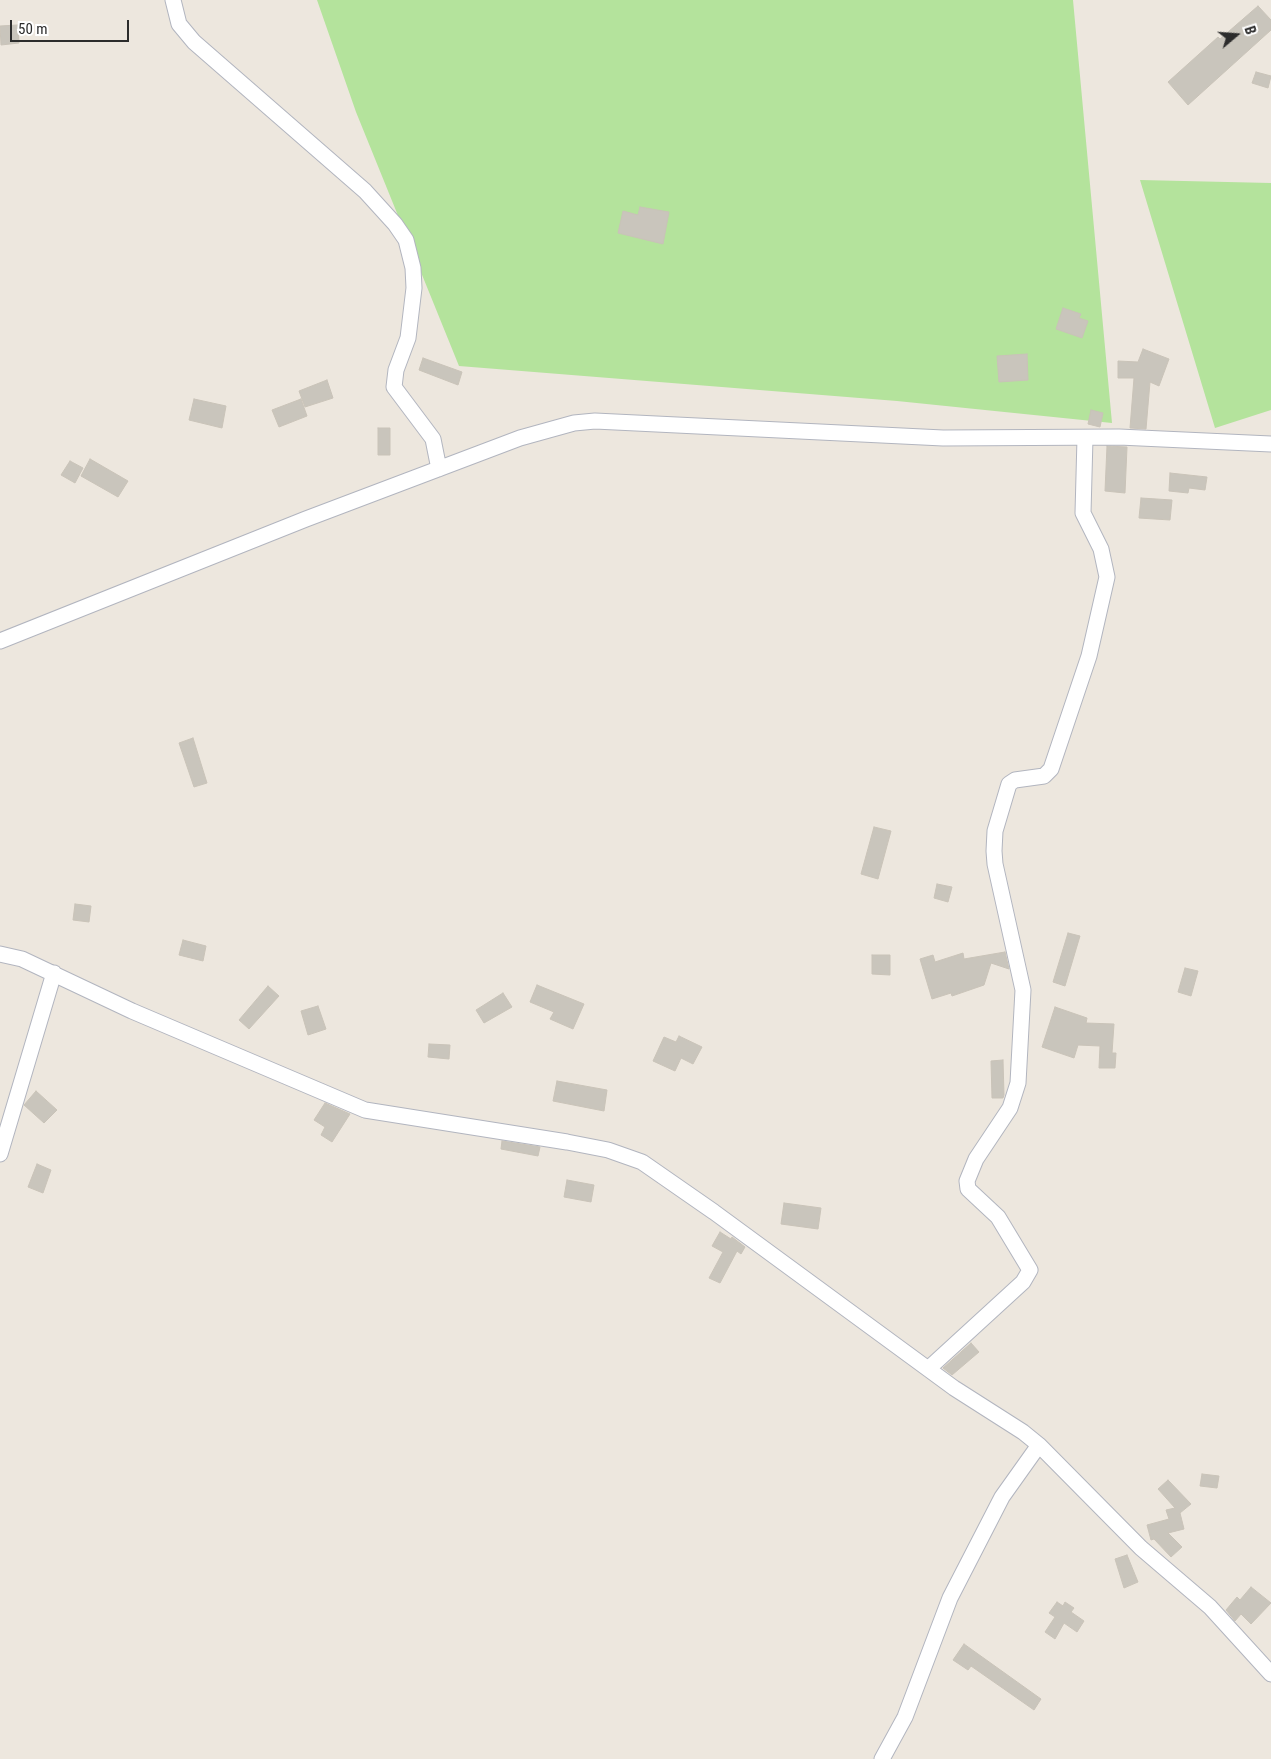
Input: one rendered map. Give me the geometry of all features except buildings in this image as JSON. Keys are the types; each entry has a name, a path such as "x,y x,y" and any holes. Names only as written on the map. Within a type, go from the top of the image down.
{"street":[{"path":"173,0 179,24 194,42 365,190 395,224 406,240 413,268 414,288 408,338 396,370 394,387 433,440 439,469"},
{"path":"0,641 306,519 555,427 595,421 943,438 1119,437 1271,444"},
{"path":"928,1369 1023,1282 1030,1270 998,1217 968,1189 967,1181 976,1159 1010,1108 1018,1083 1023,990 995,864 995,831 1009,784 1015,780 1044,776 1051,769 1089,656 1107,577 1101,550 1083,513 1084,438"},
{"path":"0,954 22,959 132,1011 365,1110 568,1142 608,1150 642,1162 714,1212 928,1369 1039,1445 1141,1548 1210,1607 1271,1674"},
{"path":"0,1154 54,973"},
{"path":"882,1759 905,1717 950,1598 1002,1497 1039,1445"}],"green space":[{"path":"317,0 1073,0 1112,423 897,401 459,366 356,112"},
{"path":"1140,180 1271,183 1271,410 1215,428"}]}
